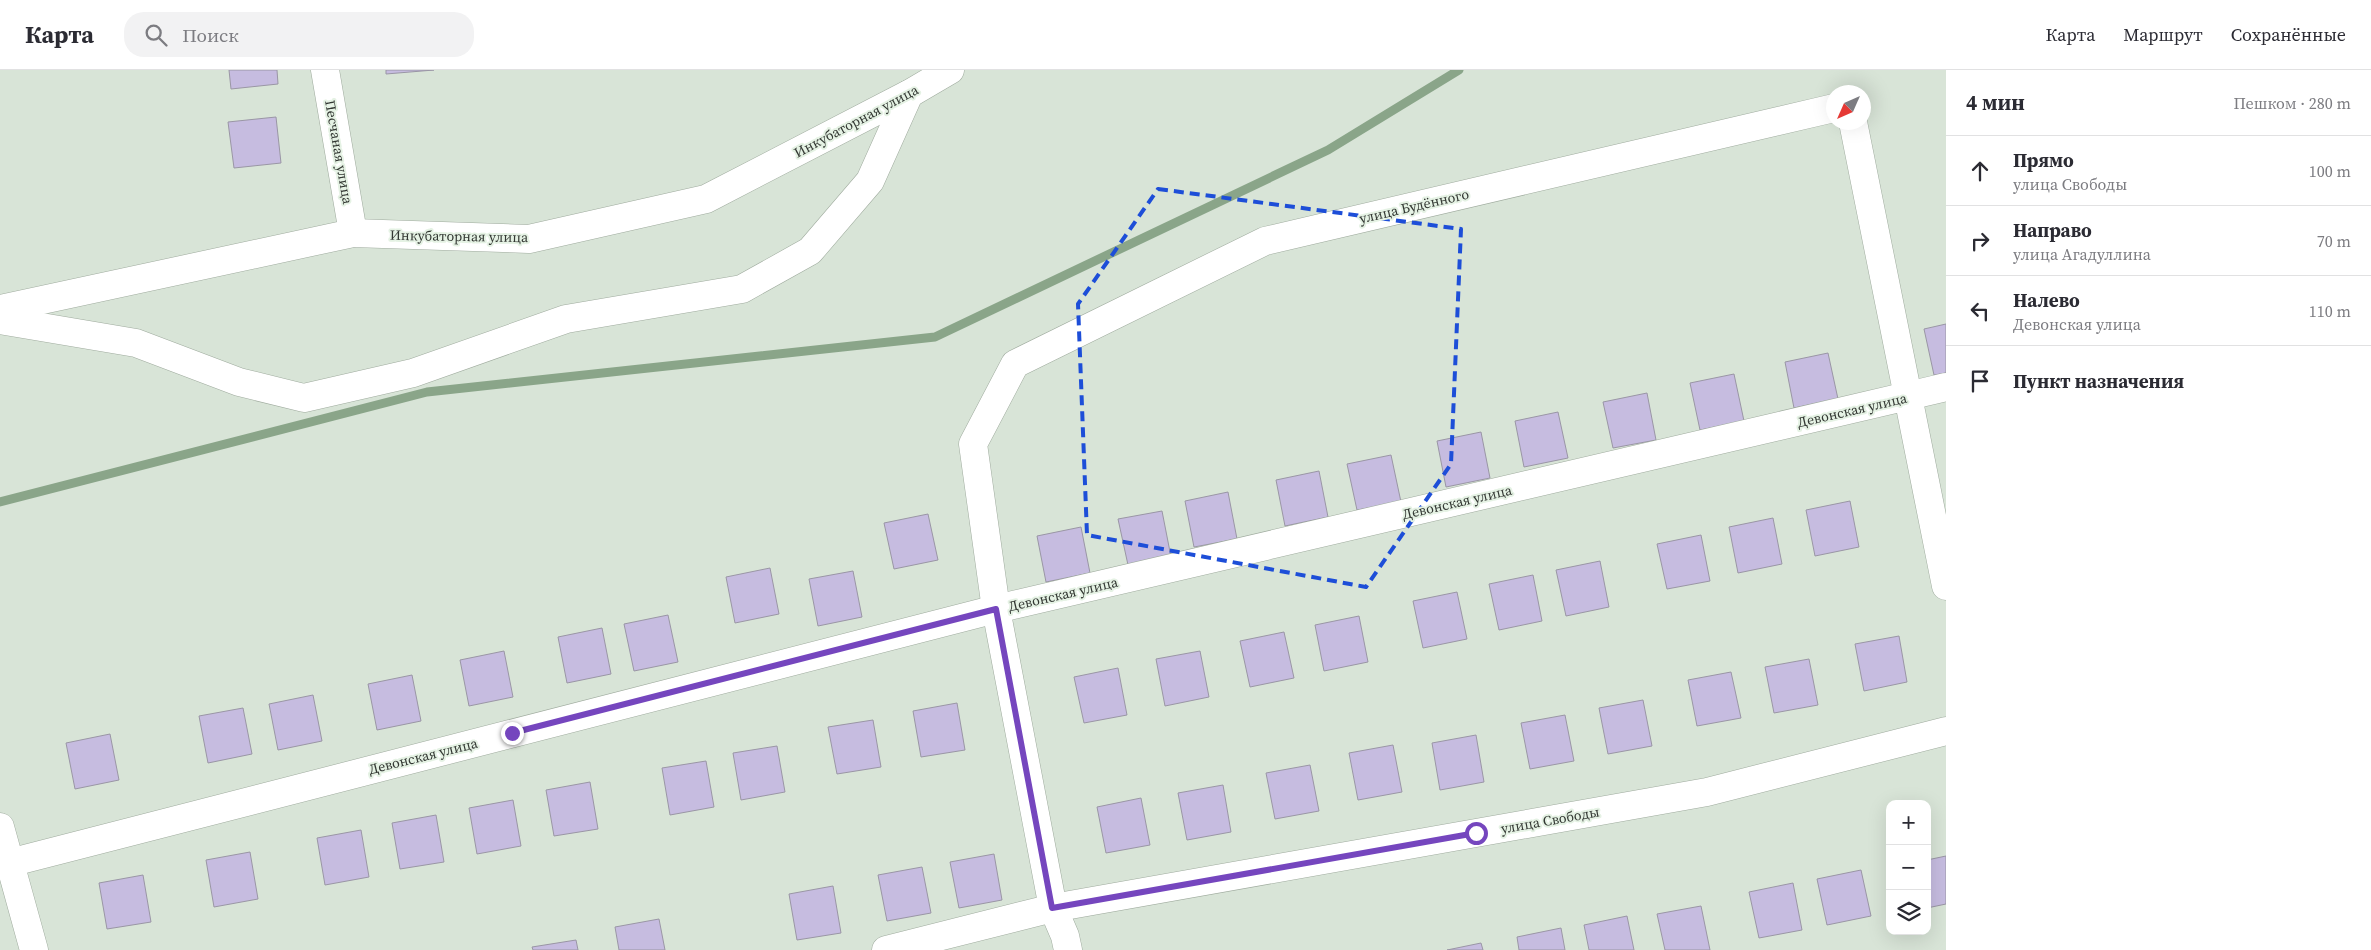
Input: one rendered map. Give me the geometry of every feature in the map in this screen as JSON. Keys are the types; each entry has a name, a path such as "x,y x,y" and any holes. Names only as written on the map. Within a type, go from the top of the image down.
{"street":[{"name":"Песчаная улица","path":"325,70 353,233"},
{"name":"Инкубаторная улица","path":"0,310 353,233 529,239 706,199 909,94 950,70"},
{"path":"0,320 136,343 239,382 304,398 413,373 566,319 742,290 810,251 870,181 909,94"},
{"name":"улица Будённого","path":"996,609 973,444 1015,364 1265,241 1826,110"},
{"path":"1855,130 1946,586"},
{"name":"Девонская улица","path":"5,863 996,609 1908,398 1946,387"},
{"path":"996,609 1052,908 1066,936 1068,950"},
{"name":"улица Свободы","path":"886,950 1052,908 1707,792 1946,730"},
{"path":"0,827 5,863 34,950"}],"highlighted area":[{"path":"1158,189 1461,229 1451,464 1366,587 1087,535 1078,304"}],"building":[{"path":"229,70 277,70 278,84 231,89"},
{"path":"386,70 434,70 386,74"},
{"path":"276,117 281,163 234,168 228,122"},
{"path":"1946,324 1946,373 1934,375 1924,329"},
{"path":"1828,353 1838,399 1794,408 1785,362"},
{"path":"1734,374 1744,421 1700,430 1690,383"},
{"path":"1647,393 1656,440 1613,448 1603,402"},
{"path":"1558,412 1568,458 1524,467 1515,421"},
{"path":"1481,432 1490,478 1446,487 1437,441"},
{"path":"1391,455 1401,502 1357,510 1347,464"},
{"path":"1319,471 1328,517 1285,526 1276,480"},
{"path":"1228,492 1237,539 1194,547 1185,501"},
{"path":"1850,501 1859,547 1815,556 1806,510"},
{"path":"1162,511 1171,557 1128,565 1118,519"},
{"path":"928,514 938,560 894,569 884,523"},
{"path":"1773,518 1782,564 1738,573 1729,527"},
{"path":"1081,527 1090,573 1046,582 1037,536"},
{"path":"1701,535 1710,581 1667,589 1657,544"},
{"path":"1600,561 1609,607 1566,616 1556,570"},
{"path":"770,568 779,614 735,623 726,577"},
{"path":"853,571 862,617 818,626 809,579"},
{"path":"1533,575 1542,621 1499,630 1489,584"},
{"path":"1457,592 1467,639 1423,648 1413,601"},
{"path":"668,615 678,662 634,671 624,624"},
{"path":"1359,616 1368,662 1324,671 1315,625"},
{"path":"602,628 611,674 567,683 558,637"},
{"path":"1284,632 1294,678 1250,687 1240,641"},
{"path":"1899,636 1907,682 1864,691 1855,644"},
{"path":"504,651 513,697 469,706 460,660"},
{"path":"1200,651 1209,697 1165,706 1156,659"},
{"path":"1809,659 1818,705 1774,713 1765,667"},
{"path":"1118,668 1127,715 1084,723 1074,677"},
{"path":"1731,672 1741,718 1697,726 1688,680"},
{"path":"412,675 421,721 377,730 368,684"},
{"path":"313,695 322,741 278,750 269,704"},
{"path":"1643,700 1652,746 1608,754 1599,708"},
{"path":"957,703 965,750 921,757 913,711"},
{"path":"243,708 252,754 208,763 199,716"},
{"path":"1565,715 1574,761 1530,769 1521,723"},
{"path":"873,720 881,767 837,774 828,727"},
{"path":"110,734 119,780 75,789 66,743"},
{"path":"1476,735 1484,782 1440,790 1432,743"},
{"path":"1393,745 1402,792 1358,800 1349,753"},
{"path":"777,746 785,792 741,800 733,753"},
{"path":"706,761 714,807 670,815 662,768"},
{"path":"1310,765 1319,811 1275,819 1266,773"},
{"path":"590,782 598,829 554,836 546,790"},
{"path":"1223,785 1231,832 1187,840 1178,793"},
{"path":"1141,798 1150,845 1106,853 1097,807"},
{"path":"513,800 521,846 477,854 469,808"},
{"path":"436,815 444,862 400,869 392,823"},
{"path":"361,830 369,877 325,885 317,838"},
{"path":"250,852 258,899 214,907 206,860"},
{"path":"994,854 1002,900 959,908 950,862"},
{"path":"1946,856 1946,904 1931,907 1931,890 1931,859"},
{"path":"922,867 931,913 887,921 878,875"},
{"path":"1861,870 1871,916 1827,925 1817,879"},
{"path":"143,875 151,922 107,929 99,883"},
{"path":"1793,883 1802,930 1759,938 1749,892"},
{"path":"833,886 841,933 797,940 789,894"},
{"path":"1701,906 1710,950 1665,950 1657,914"},
{"path":"1627,916 1634,950 1589,950 1584,925"},
{"path":"659,919 665,950 619,950 615,927"},
{"path":"1561,928 1565,950 1519,950 1517,937"},
{"path":"576,940 578,950 533,950 532,947"},
{"path":"1481,943 1483,950 1447,950"}],"waterway":[{"path":"0,502 427,392 935,337 1328,150 1459,70"}],"route":[{"path":"512,733 996,609 1052,908 1476,833"}]}
